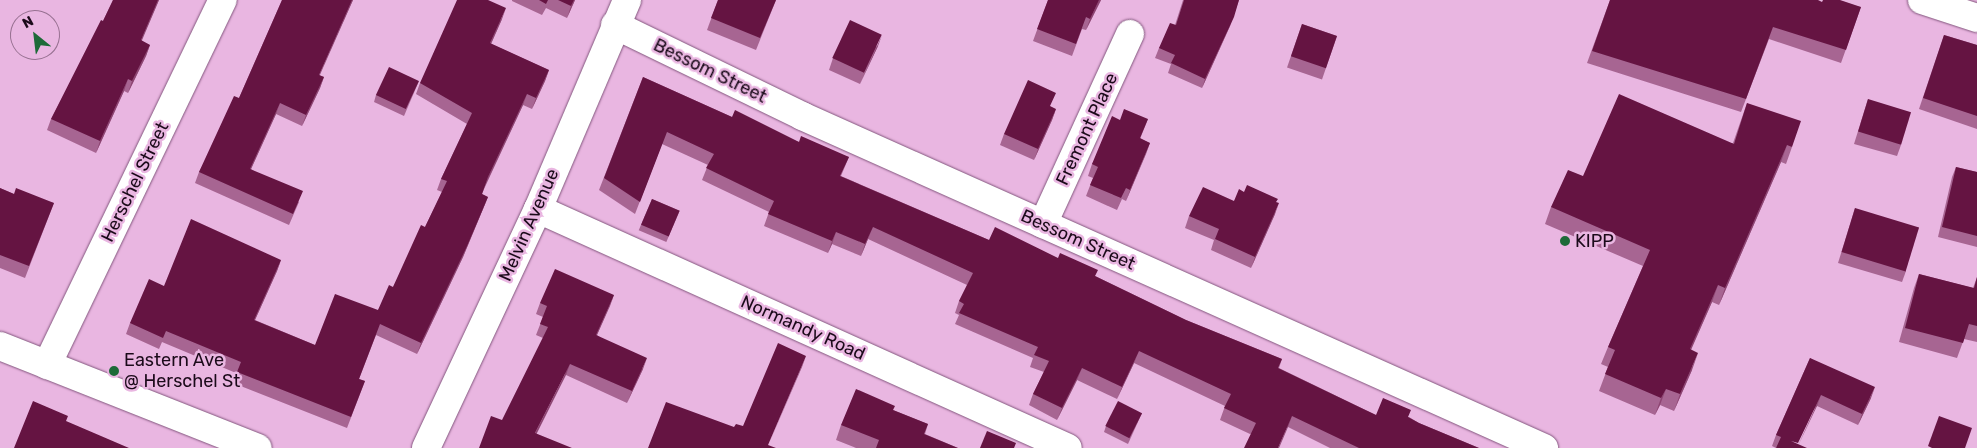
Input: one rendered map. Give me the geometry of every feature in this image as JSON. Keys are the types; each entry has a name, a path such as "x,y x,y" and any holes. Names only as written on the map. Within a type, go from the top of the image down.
{"street":[{"name":"Herschel Street","path":"47,365 223,0"},
{"name":"Melvin Avenue","path":"426,448 538,209 627,0"},
{"path":"1922,0 1977,18"},
{"name":"Bessom Street","path":"615,25 802,116 1544,448"},
{"name":"Fremont Place","path":"1043,224 1130,34"},
{"name":"Normandy Road","path":"538,209 1068,448"},
{"path":"2,352 47,365 257,448"}],"building":[{"path":"113,0 158,0 141,40 150,45 132,81 128,79 100,141 51,119"},
{"path":"282,0 352,0 319,75 324,77 306,115 280,103 250,169 303,191 293,214 199,172 234,96 239,98"},
{"path":"457,0 488,0 506,8 490,43 549,70 536,98 527,94 488,177 482,194 488,197 421,343 380,324 359,379 365,381 351,417 237,372 241,362 166,331 163,338 130,323 149,279 164,286 191,219 281,260 254,320 315,345 335,294 378,310 389,285 393,287 421,225 425,227 447,181 441,179 472,113 420,83"},
{"path":"539,0 548,0 546,4"},
{"path":"558,0 574,0 571,6"},
{"path":"718,0 776,0 760,38 711,18"},
{"path":"1048,0 1099,0 1090,19 1086,17 1076,44 1037,29"},
{"path":"1184,0 1239,0 1234,17 1205,79 1171,63 1175,55 1159,48 1170,23 1176,25"},
{"path":"1610,0 1818,0 1822,2 1823,0 1840,0 1861,7 1846,50 1773,27 1746,99 1592,51"},
{"path":"850,20 882,35 864,73 832,58"},
{"path":"1302,24 1337,36 1326,68 1291,56"},
{"path":"1944,35 1977,45 1977,116 1923,98"},
{"path":"389,67 419,81 406,109 376,95"},
{"path":"643,77 732,117 735,110 799,142 801,136 849,157 840,176 989,240 995,227 1058,258 1060,253 1098,270 1095,276 1186,320 1282,359 1278,368 1376,415 1383,398 1411,410 1408,417 1419,423 1479,448 1359,448 1292,416 1278,448 1244,448 1256,423 1224,408 1231,394 1139,351 1122,387 1082,368 1062,408 1033,394 1049,361 1034,355 1038,347 959,313 964,304 959,301 973,273 873,227 865,244 836,232 832,241 768,214 774,201 706,168 714,154 667,132 640,202 604,178"},
{"path":"1028,80 1056,93 1050,106 1056,109 1038,149 1004,134"},
{"name":"KIPP","path":"1619,94 1734,144 1747,103 1801,121 1792,147 1787,145 1725,288 1718,285 1690,349 1698,353 1680,394 1666,389 1661,398 1605,374 1615,350 1608,347 1650,250 1551,207 1568,170 1583,176"},
{"path":"1868,99 1911,112 1901,145 1858,132"},
{"path":"1124,109 1148,119 1140,138 1150,143 1130,190 1126,188 1121,198 1090,185 1098,167 1092,164 1112,116 1120,120"},
{"path":"1956,167 1977,172 1977,236 1942,227"},
{"path":"1247,185 1278,199 1276,202 1279,203 1255,257 1215,239 1219,229 1189,216 1203,187 1234,201 1239,189 1244,192"},
{"path":"0,188 14,194 16,188 54,203 29,266 0,255"},
{"path":"652,199 680,211 669,236 641,225"},
{"path":"1855,208 1919,228 1906,272 1842,252"},
{"path":"555,269 614,295 596,335 647,358 632,391 570,364 535,433 572,448 479,448 491,416 502,420 548,327 540,324 547,306 540,303"},
{"path":"1919,274 1974,288 1977,277 1977,326 1969,324 1963,343 1905,328"},
{"path":"778,343 806,356 768,445 776,448 648,448 666,402 734,427 736,424 743,426"},
{"path":"1810,358 1875,387 1862,414 1821,395 1798,443 1791,441 1807,448 1776,448 1781,437 1776,435"},
{"path":"856,389 895,406 893,410 928,424 924,434 958,448 876,448 879,440 841,425"},
{"path":"33,401 68,416 66,421 129,448 14,448"},
{"path":"1118,401 1142,413 1129,438 1105,426"},
{"path":"1939,416 1972,428 1965,448 1932,448 1928,446"},
{"path":"987,431 1016,443 1014,448 980,448"}],"place":[{"name":"KIPP","path":"1565,241"},
{"name":"Eastern Ave @ Herschel St","path":"114,371"}]}
